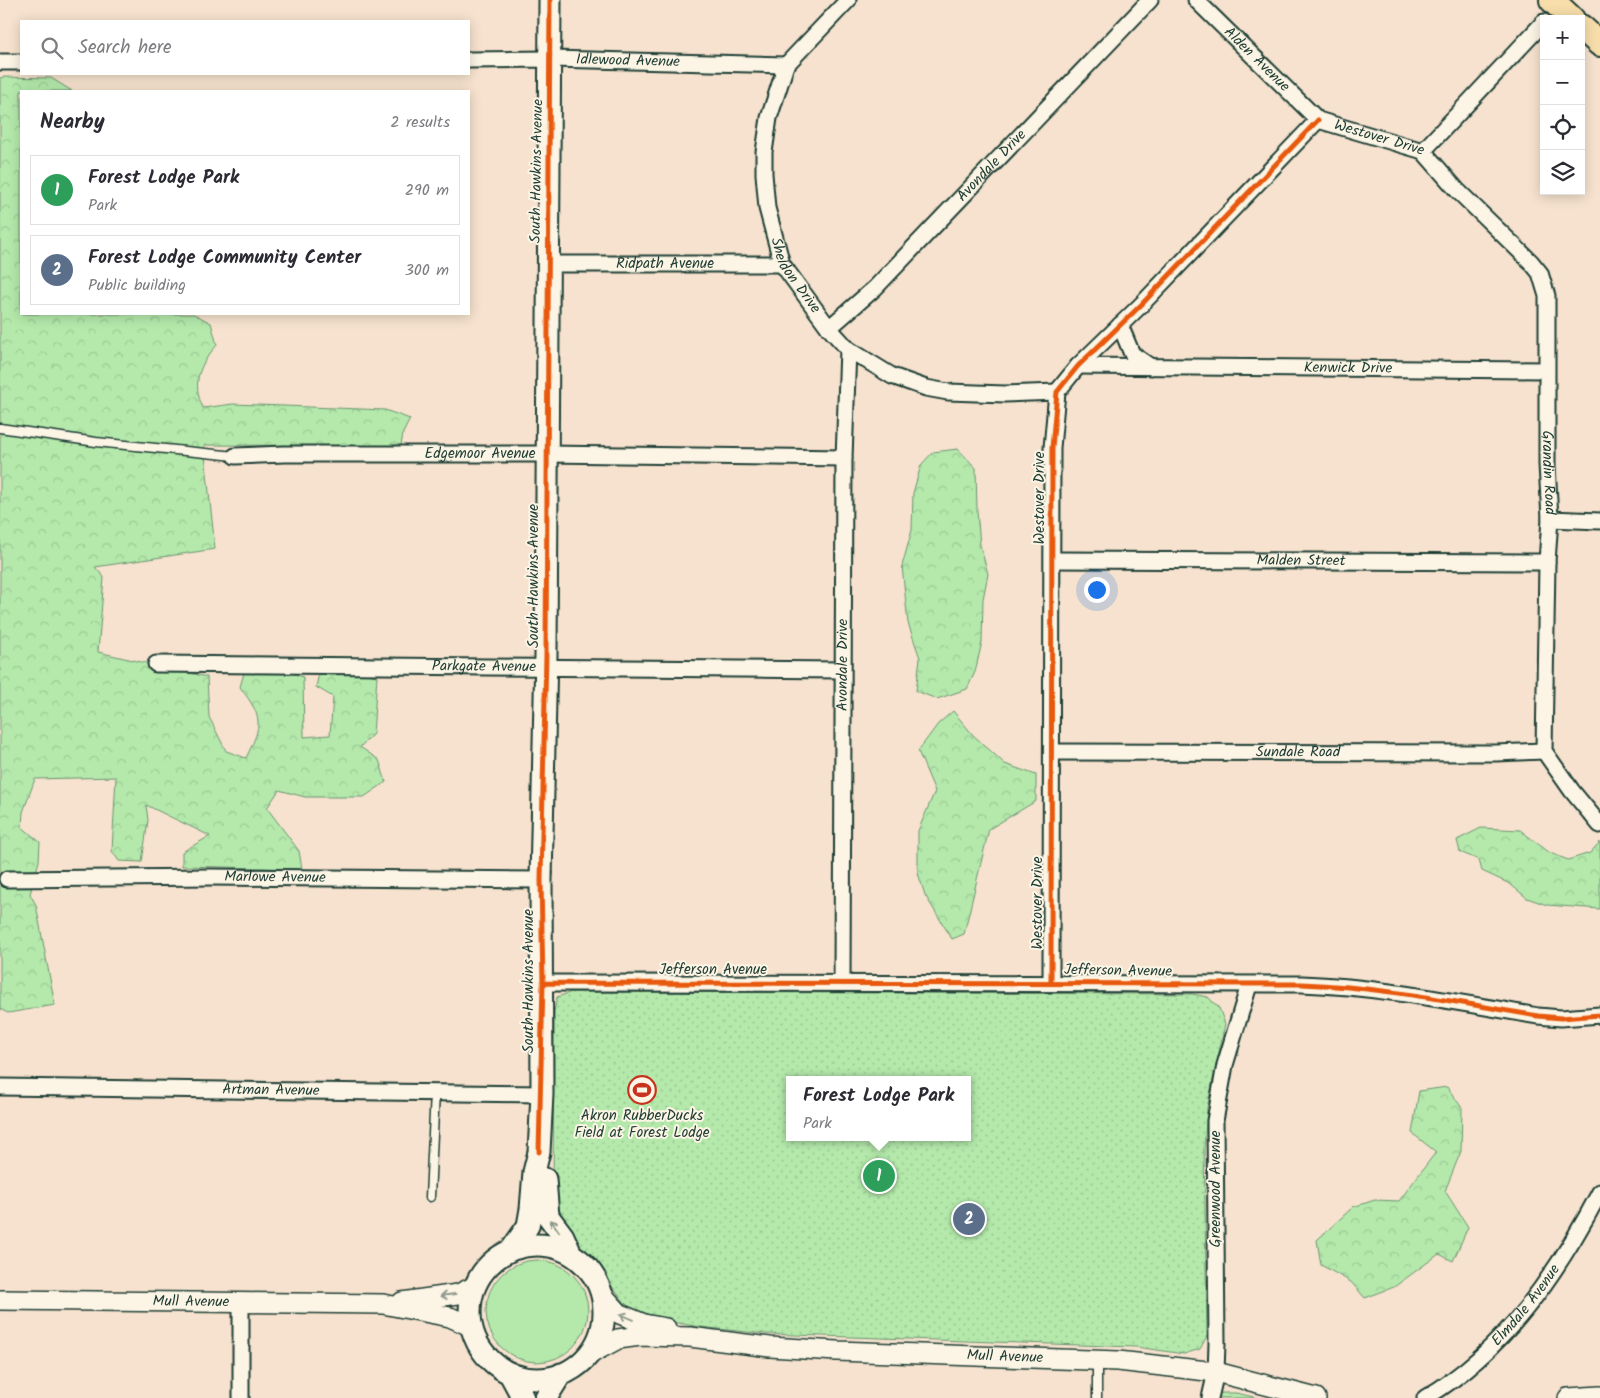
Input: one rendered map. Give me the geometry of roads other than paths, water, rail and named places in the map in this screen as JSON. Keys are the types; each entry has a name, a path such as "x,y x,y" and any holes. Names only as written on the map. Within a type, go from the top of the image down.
{"main road":[{"name":"South Hawkins Avenue","path":"512,1249 528,1226 534,1172 539,1152 542,1094 543,983 541,880 546,667 550,0"},
{"path":"1585,31 1600,44"},
{"name":"South Hawkins Avenue","path":"539,1152 544,1172 544,1196 548,1216 563,1236 571,1254"},
{"path":"527,1245 557,1248 571,1254 584,1264 595,1278 602,1293 604,1309 603,1326 597,1342 588,1356 576,1366 561,1374 536,1379 510,1374 496,1366 484,1355 475,1341 470,1326 469,1306 473,1288 482,1271 496,1258 512,1249 527,1245"},
{"path":"510,1374 523,1398"},
{"path":"546,1398 551,1387 561,1374"}],"street":[{"name":"Sheldon Drive","path":"848,0 786,65 769,118 764,160 768,208 782,264 829,328 848,349 892,376 926,388 948,392 995,394 1057,392"},
{"name":"Avondale Drive","path":"829,328 875,288 1150,0"},
{"name":"Alden Avenue","path":"1196,0 1318,120"},
{"name":"Westover Drive","path":"1051,982 1054,560 1052,448 1057,392 1078,366 1318,120 1422,151 1554,13"},
{"name":"Idlewood Avenue","path":"470,60 551,59 786,65"},
{"path":"0,62 20,62"},
{"name":"Grandin Road","path":"1422,151 1457,190 1524,253 1540,273 1547,296 1547,464 1550,519 1547,562 1544,751"},
{"name":"Ridpath Avenue","path":"549,264 782,264"},
{"path":"1120,325 1132,354 1151,367"},
{"name":"Avondale Drive","path":"842,983 844,458 848,349"},
{"name":"Kenwick Drive","path":"1078,366 1546,370"},
{"name":"Edgemoor Avenue","path":"235,456 284,454 547,454 844,458"},
{"path":"1550,519 1600,521"},
{"name":"Malden Street","path":"1054,560 1547,562"},
{"name":"Parkgate Avenue","path":"156,664 842,670"},
{"path":"1544,751 1572,791 1600,825"},
{"name":"Sundale Road","path":"1053,752 1496,753 1544,751"},
{"name":"Marlowe Avenue","path":"7,879 212,877 541,880"},
{"name":"Jefferson Avenue","path":"543,983 1051,982 1348,986 1538,1016 1561,1018 1600,1016"},
{"name":"Greenwood Avenue","path":"1210,1398 1216,1372 1216,1121 1225,1065 1249,984"},
{"name":"Artman Avenue","path":"0,1087 542,1094"},
{"name":"Elmdale Avenue","path":"1424,1398 1461,1373 1518,1318 1563,1260 1600,1192"},
{"name":"Mull Avenue","path":"0,1300 383,1304 458,1294 473,1288"},
{"name":"Mull Avenue","path":"602,1293 620,1314 690,1337"},
{"path":"241,1303 241,1398"},
{"name":"Mull Avenue","path":"383,1304 450,1317 470,1326"},
{"name":"Mull Avenue","path":"588,1356 618,1339 640,1336 690,1337 770,1347 1097,1360 1152,1364 1216,1372 1316,1398"},
{"path":"1568,1398 1600,1396"}],"lane":[{"path":"0,428 106,443 235,456"},
{"path":"430,1197 435,1092"},
{"path":"1097,1360 1097,1398"}],"place":[{"name":"Akron RubberDucks Field at Forest Lodge","path":"642,1090"},
{"name":"Forest Lodge Park","path":"879,1176"},
{"name":"Forest Lodge Community Center","path":"969,1219"}]}
